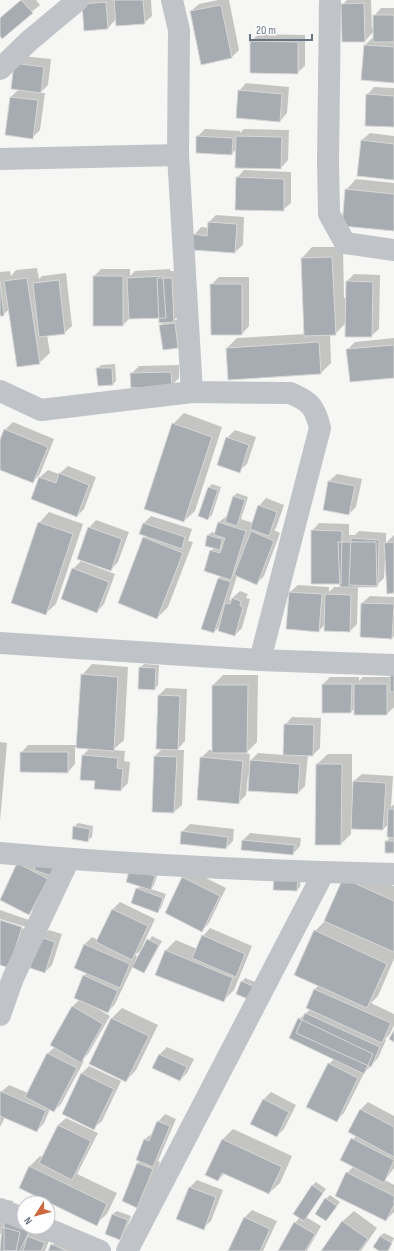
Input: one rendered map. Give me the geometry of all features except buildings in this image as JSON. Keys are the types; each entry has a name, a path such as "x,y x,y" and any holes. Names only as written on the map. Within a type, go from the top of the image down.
{"street":[{"path":"0,69 29,41 78,0"},
{"path":"172,0 179,30 178,155 192,392"},
{"path":"330,3 328,162 329,214 345,243 394,250"},
{"path":"0,158 178,155"},
{"path":"0,391 41,410 192,392 290,393 304,399 316,411 320,428 260,660"},
{"path":"0,643 260,660 394,665"},
{"path":"0,853 69,859 324,872 394,874"},
{"path":"0,1015 16,972 69,859"},
{"path":"133,1249 324,872"},
{"path":"0,1208 16,1215"},
{"path":"56,1232 100,1251"}]}
